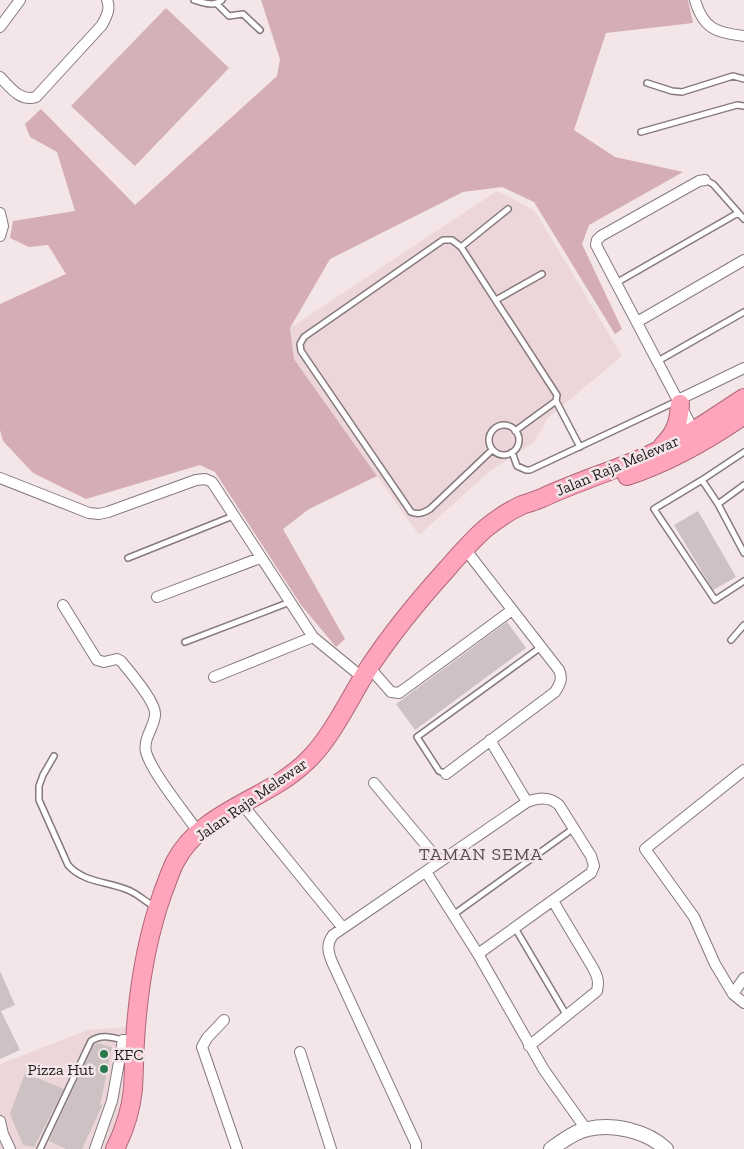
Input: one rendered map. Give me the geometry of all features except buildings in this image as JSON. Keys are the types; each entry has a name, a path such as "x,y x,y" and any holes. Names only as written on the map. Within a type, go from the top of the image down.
{"highway":[{"path":"679,402 688,413 694,416 739,410"},
{"path":"635,461 664,444 672,436 678,425 679,402"},
{"name":"Jalan Raja Melewar","path":"115,1149 128,1114 133,1091 129,1040 141,974 157,909 175,862 187,844 219,817 284,780 308,760 319,748 366,673 414,606 465,549 494,522 522,506 570,485 669,446 694,431 739,410"},
{"name":"Jalan Raja Melewar","path":"540,499 578,493 651,468 682,453 739,410"}],"street":[{"path":"0,27 20,0"},
{"path":"0,77 20,96 28,99 36,97 102,25 108,12 106,0"},
{"path":"695,0 706,22 714,29 722,33 744,36"},
{"path":"694,431 596,245 597,240 601,236 675,194 705,180"},
{"path":"0,213 3,226 0,236"},
{"path":"637,322 744,260"},
{"path":"679,402 744,368"},
{"path":"0,478 89,513 99,514 188,482 205,479 212,482 313,638 391,692 399,693 512,610"},
{"path":"446,774 555,692 562,677 559,670 465,549"},
{"path":"157,597 260,558"},
{"path":"63,605 97,660 104,662 118,659 121,661 155,706 155,718 146,740 147,754 164,783 199,833"},
{"path":"214,677 313,638"},
{"path":"490,740 527,802"},
{"path":"744,770 645,849 694,917 716,964 733,994 744,1003"},
{"path":"374,783 440,862"},
{"path":"416,1149 416,1144 329,955 328,941 343,928 527,802 538,798 554,801 574,828 591,856 594,866 591,873 478,954"},
{"path":"242,804 343,928"},
{"path":"426,872 478,954 529,1046 586,1129"},
{"path":"529,1046 597,991 598,977 553,900"},
{"path":"733,994 744,978"},
{"path":"224,1020 207,1038 202,1047 237,1149"},
{"path":"95,1149 112,1101 129,1040"},
{"path":"300,1052 332,1149"},
{"path":"0,1120 3,1134 10,1149"},
{"path":"550,1149 586,1129 605,1126 645,1136 666,1149"}],"lane":[{"path":"194,0 208,4 220,2 229,16 243,14 260,30"},
{"path":"647,83 672,92 682,92 733,76 744,79"},
{"path":"640,132 737,105 744,106"},
{"path":"705,180 713,184 744,219"},
{"path":"461,247 508,209"},
{"path":"616,282 738,213"},
{"path":"492,450 430,508 423,513 416,514 411,512 301,351 300,344 304,337 443,240 452,240 461,247 555,390 557,395 556,401 580,447"},
{"path":"496,300 542,274"},
{"path":"658,362 744,312"},
{"path":"515,431 556,401"},
{"path":"512,452 517,466 530,470 679,402"},
{"path":"501,426 506,426 515,431 518,440 516,449 504,455 495,453 492,450 489,440 492,431 501,426"},
{"path":"744,452 654,509 715,600 744,582"},
{"path":"702,480 718,504 744,553"},
{"path":"718,504 744,485"},
{"path":"128,558 234,515"},
{"path":"185,642 290,602"},
{"path":"731,640 744,625"},
{"path":"446,774 439,771 417,737 541,647"},
{"path":"54,756 42,775 39,786 39,800 68,865 74,872 83,877 128,890 157,909"},
{"path":"453,915 574,828"},
{"path":"515,928 567,1016"},
{"path":"40,1149 91,1042 97,1037 105,1036 129,1040"}],"shaded area":[{"path":"261,0 688,0 693,23 606,33 574,130 615,157 683,172 589,225 582,244 622,329 615,334 534,202 502,187 463,192 330,259 290,328 294,359 377,476 309,509 283,529 345,639 336,647 301,605 215,472 200,465 86,499 33,473 3,441 0,430 0,304 66,274 48,245 29,247 10,238 13,221 75,211 57,152 30,137 25,124 41,109 135,205 277,76 280,59"},
{"path":"166,8 229,68 135,166 71,106"},
{"path":"497,191 534,210 622,356 548,418 534,442 490,471 419,535 294,359 290,328"},
{"path":"127,1027 123,1084 117,1119 105,1149 0,1149 0,1064 88,1030"}],"place":[{"name":"KFC","path":"104,1054"},
{"name":"Pizza Hut","path":"104,1069"}],"district":[{"name":"TAMAN SEMA","path":"481,854"}]}
